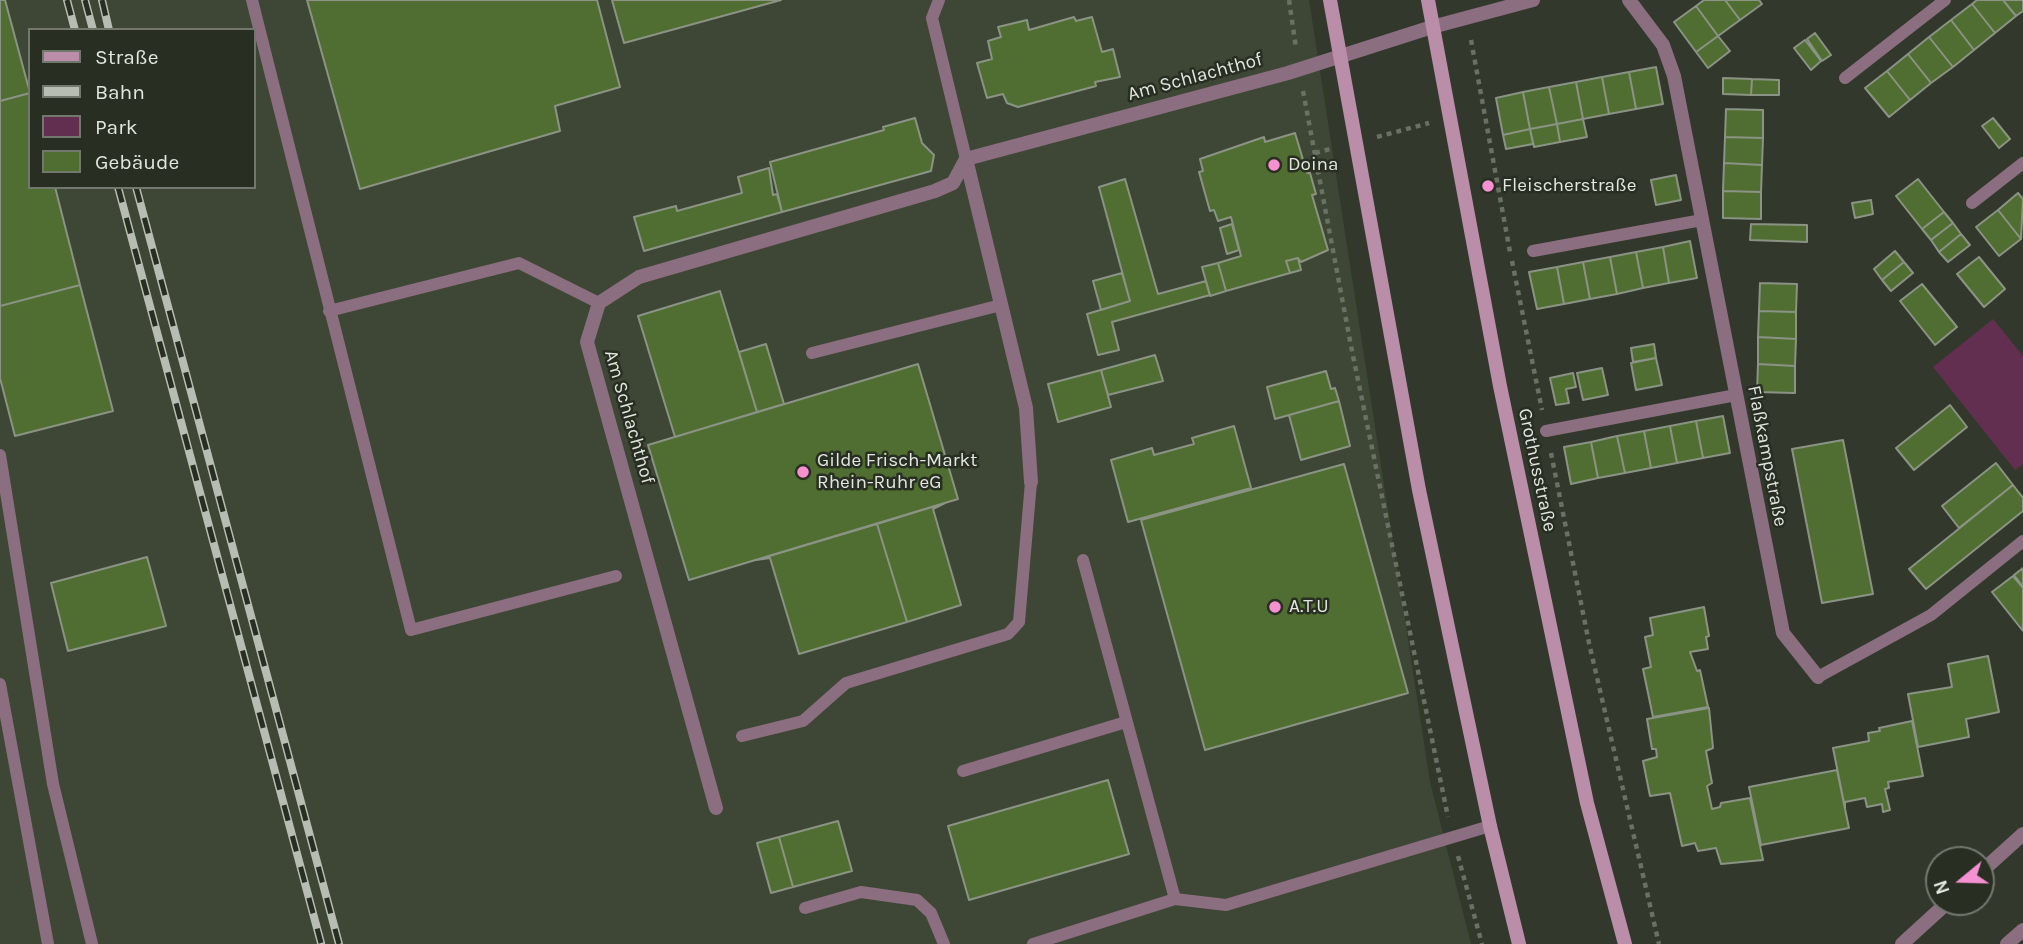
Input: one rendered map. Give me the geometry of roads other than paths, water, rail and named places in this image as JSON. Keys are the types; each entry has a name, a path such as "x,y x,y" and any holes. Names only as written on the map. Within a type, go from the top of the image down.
{"main road":[{"path":"1330,0 1419,490 1490,826 1519,944"},
{"name":"Grothusstraße","path":"1428,0 1505,413 1587,803 1625,944"}],"street":[{"path":"1433,27 1533,0"},
{"name":"Flaßkampstraße","path":"1629,0 1663,45 1674,76 1783,633 1818,677"},
{"name":"Am Schlachthof","path":"966,159 1339,59 1433,27"},
{"path":"599,303 639,277 935,191 953,183 966,159"},
{"path":"966,159 1026,408 1031,482"},
{"name":"Am Schlachthof","path":"599,303 587,342 716,808"},
{"path":"1995,859 2023,834"},
{"path":"1902,944 1933,916"},
{"path":"2007,944 2023,930"}],"lane":[{"path":"252,0 411,630 616,576"},
{"path":"939,0 932,18 966,159"},
{"path":"1845,78 1945,0"},
{"path":"1972,203 2023,163"},
{"path":"1533,251 1702,220"},
{"path":"330,311 519,263 599,303"},
{"path":"812,353 1001,305"},
{"path":"1546,431 1736,395"},
{"path":"0,455 53,784 92,944"},
{"path":"742,736 803,721 846,683 1009,634 1019,622 1031,482"},
{"name":"Flaßkampstraße","path":"1818,677 1931,615 2023,541"},
{"path":"1083,560 1175,899"},
{"path":"0,684 48,944"},
{"path":"963,771 1126,722"},
{"path":"1033,944 1175,899 1226,905 1490,826"},
{"path":"805,908 861,892 917,900 931,914 944,944"}],"railway":[{"path":"67,0 74,28"},
{"path":"85,0 92,28"},
{"path":"102,0 109,28"},
{"path":"119,189 321,943"},
{"path":"137,189 339,944"}],"place":[{"name":"Doina","path":"1274,165"},
{"name":"Fleischerstraße","path":"1488,186"},
{"name":"Gilde Frisch-Markt Rhein-Ruhr eG","path":"803,472"},
{"name":"A.T.U","path":"1275,607"}]}
